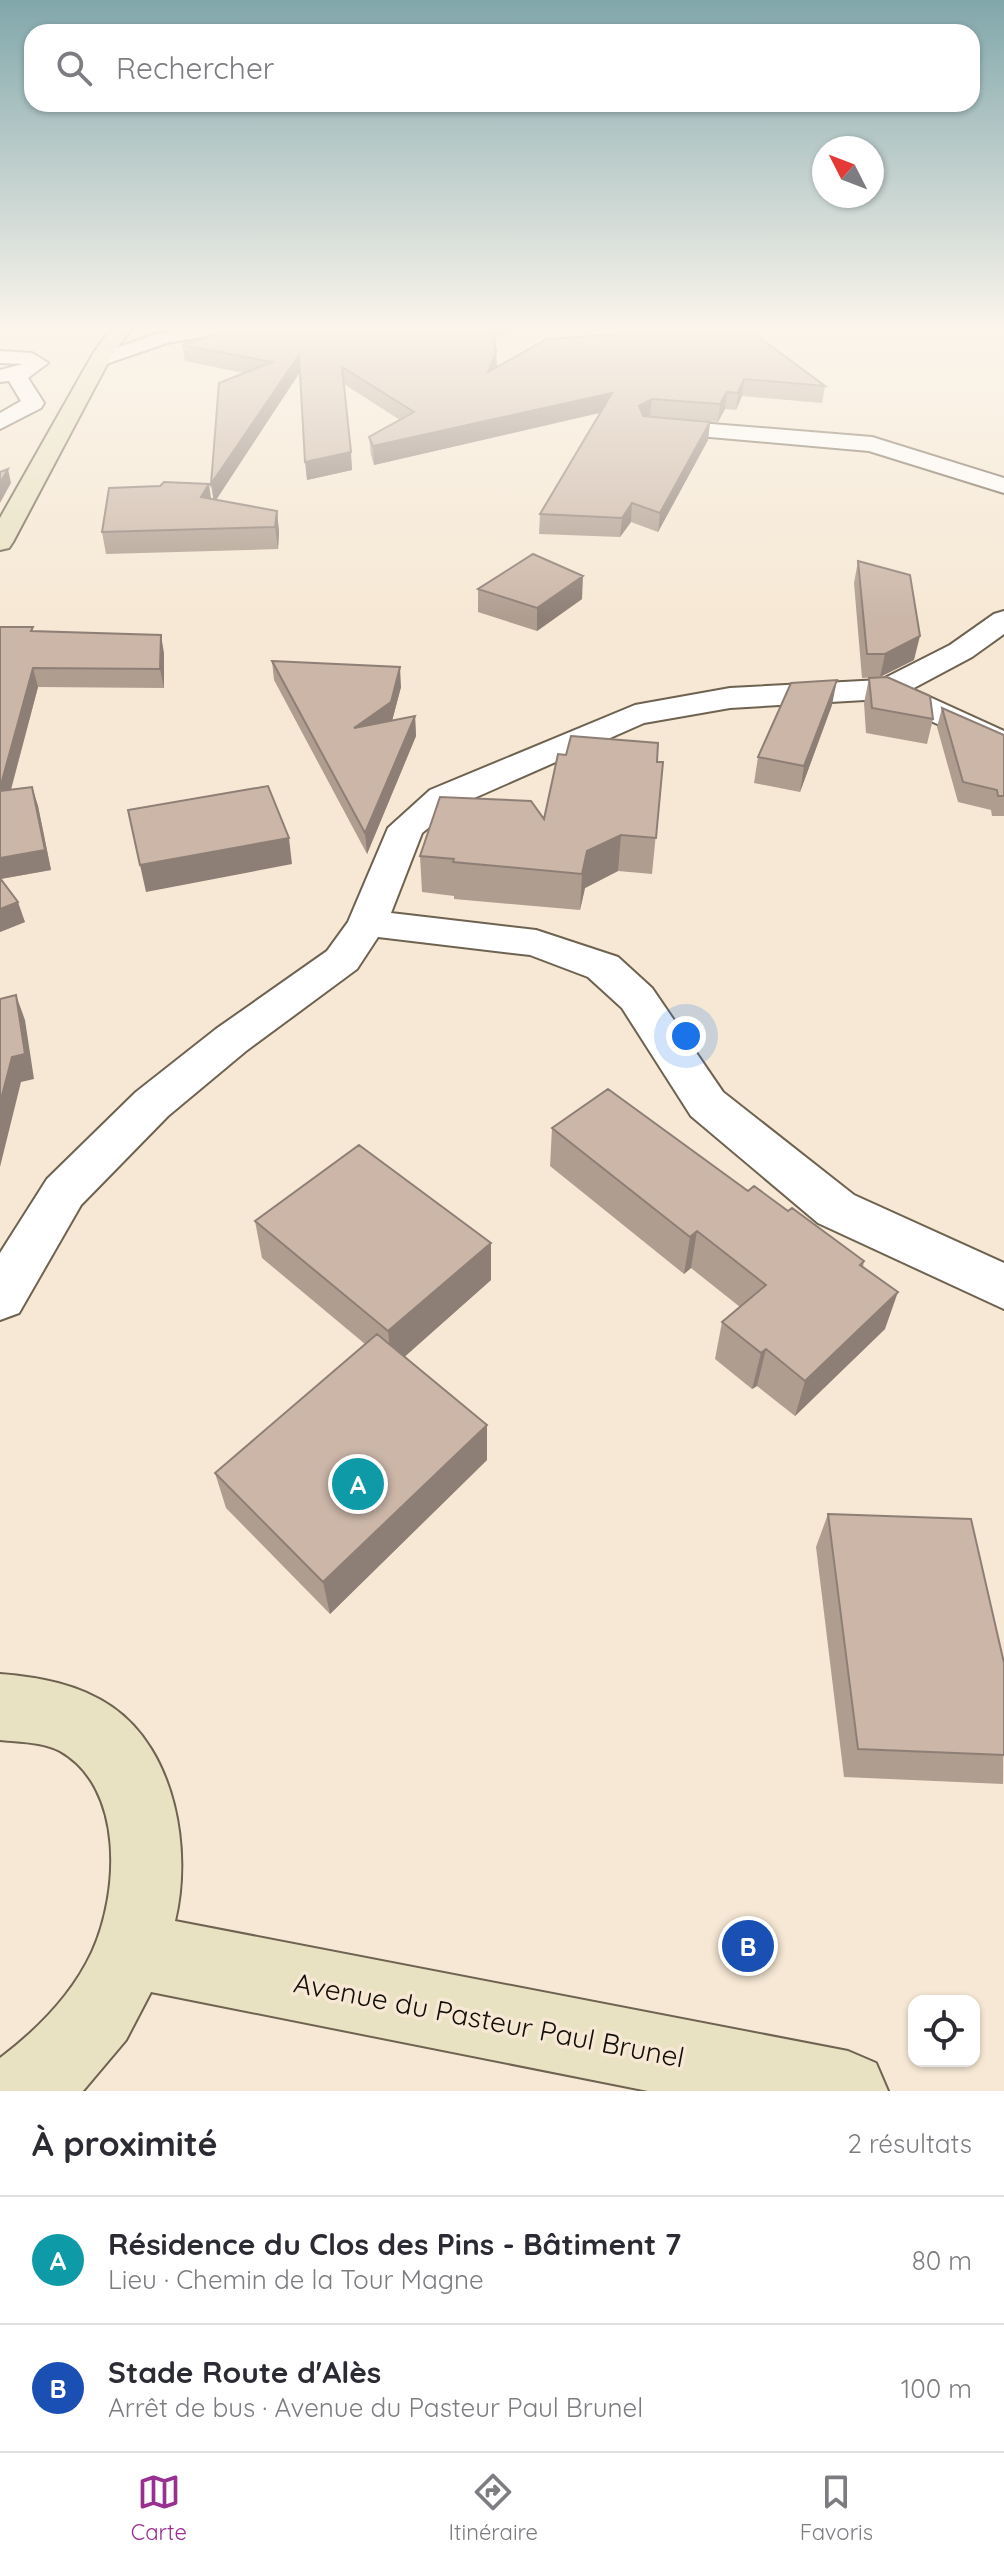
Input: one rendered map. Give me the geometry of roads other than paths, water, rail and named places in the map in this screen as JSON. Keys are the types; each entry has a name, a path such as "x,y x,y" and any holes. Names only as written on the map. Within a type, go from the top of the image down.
{"main road":[{"path":"0,542 66,424"},
{"path":"0,1707 49,1712 92,1733 126,1771 144,1822 147,1882 131,1950 100,2012 54,2067 22,2091"},
{"name":"Avenue du Pasteur Paul Brunel","path":"131,1950 848,2091"}],"street":[{"path":"650,426 872,444 1004,486"},
{"path":"0,1298 64,1192 152,1104 231,1040 342,960 367,923 406,828 443,798 635,715 730,698 887,689 961,651 1004,620"},
{"path":"887,689 1004,744"},
{"path":"367,923 536,943 603,967 637,998 707,1104 836,1209 1004,1287"}],"place":[{"name":"Résidence du Clos des Pins - Bâtiment 7","path":"358,1484"},
{"name":"Stade Route d'Alès","path":"748,1946"}]}
